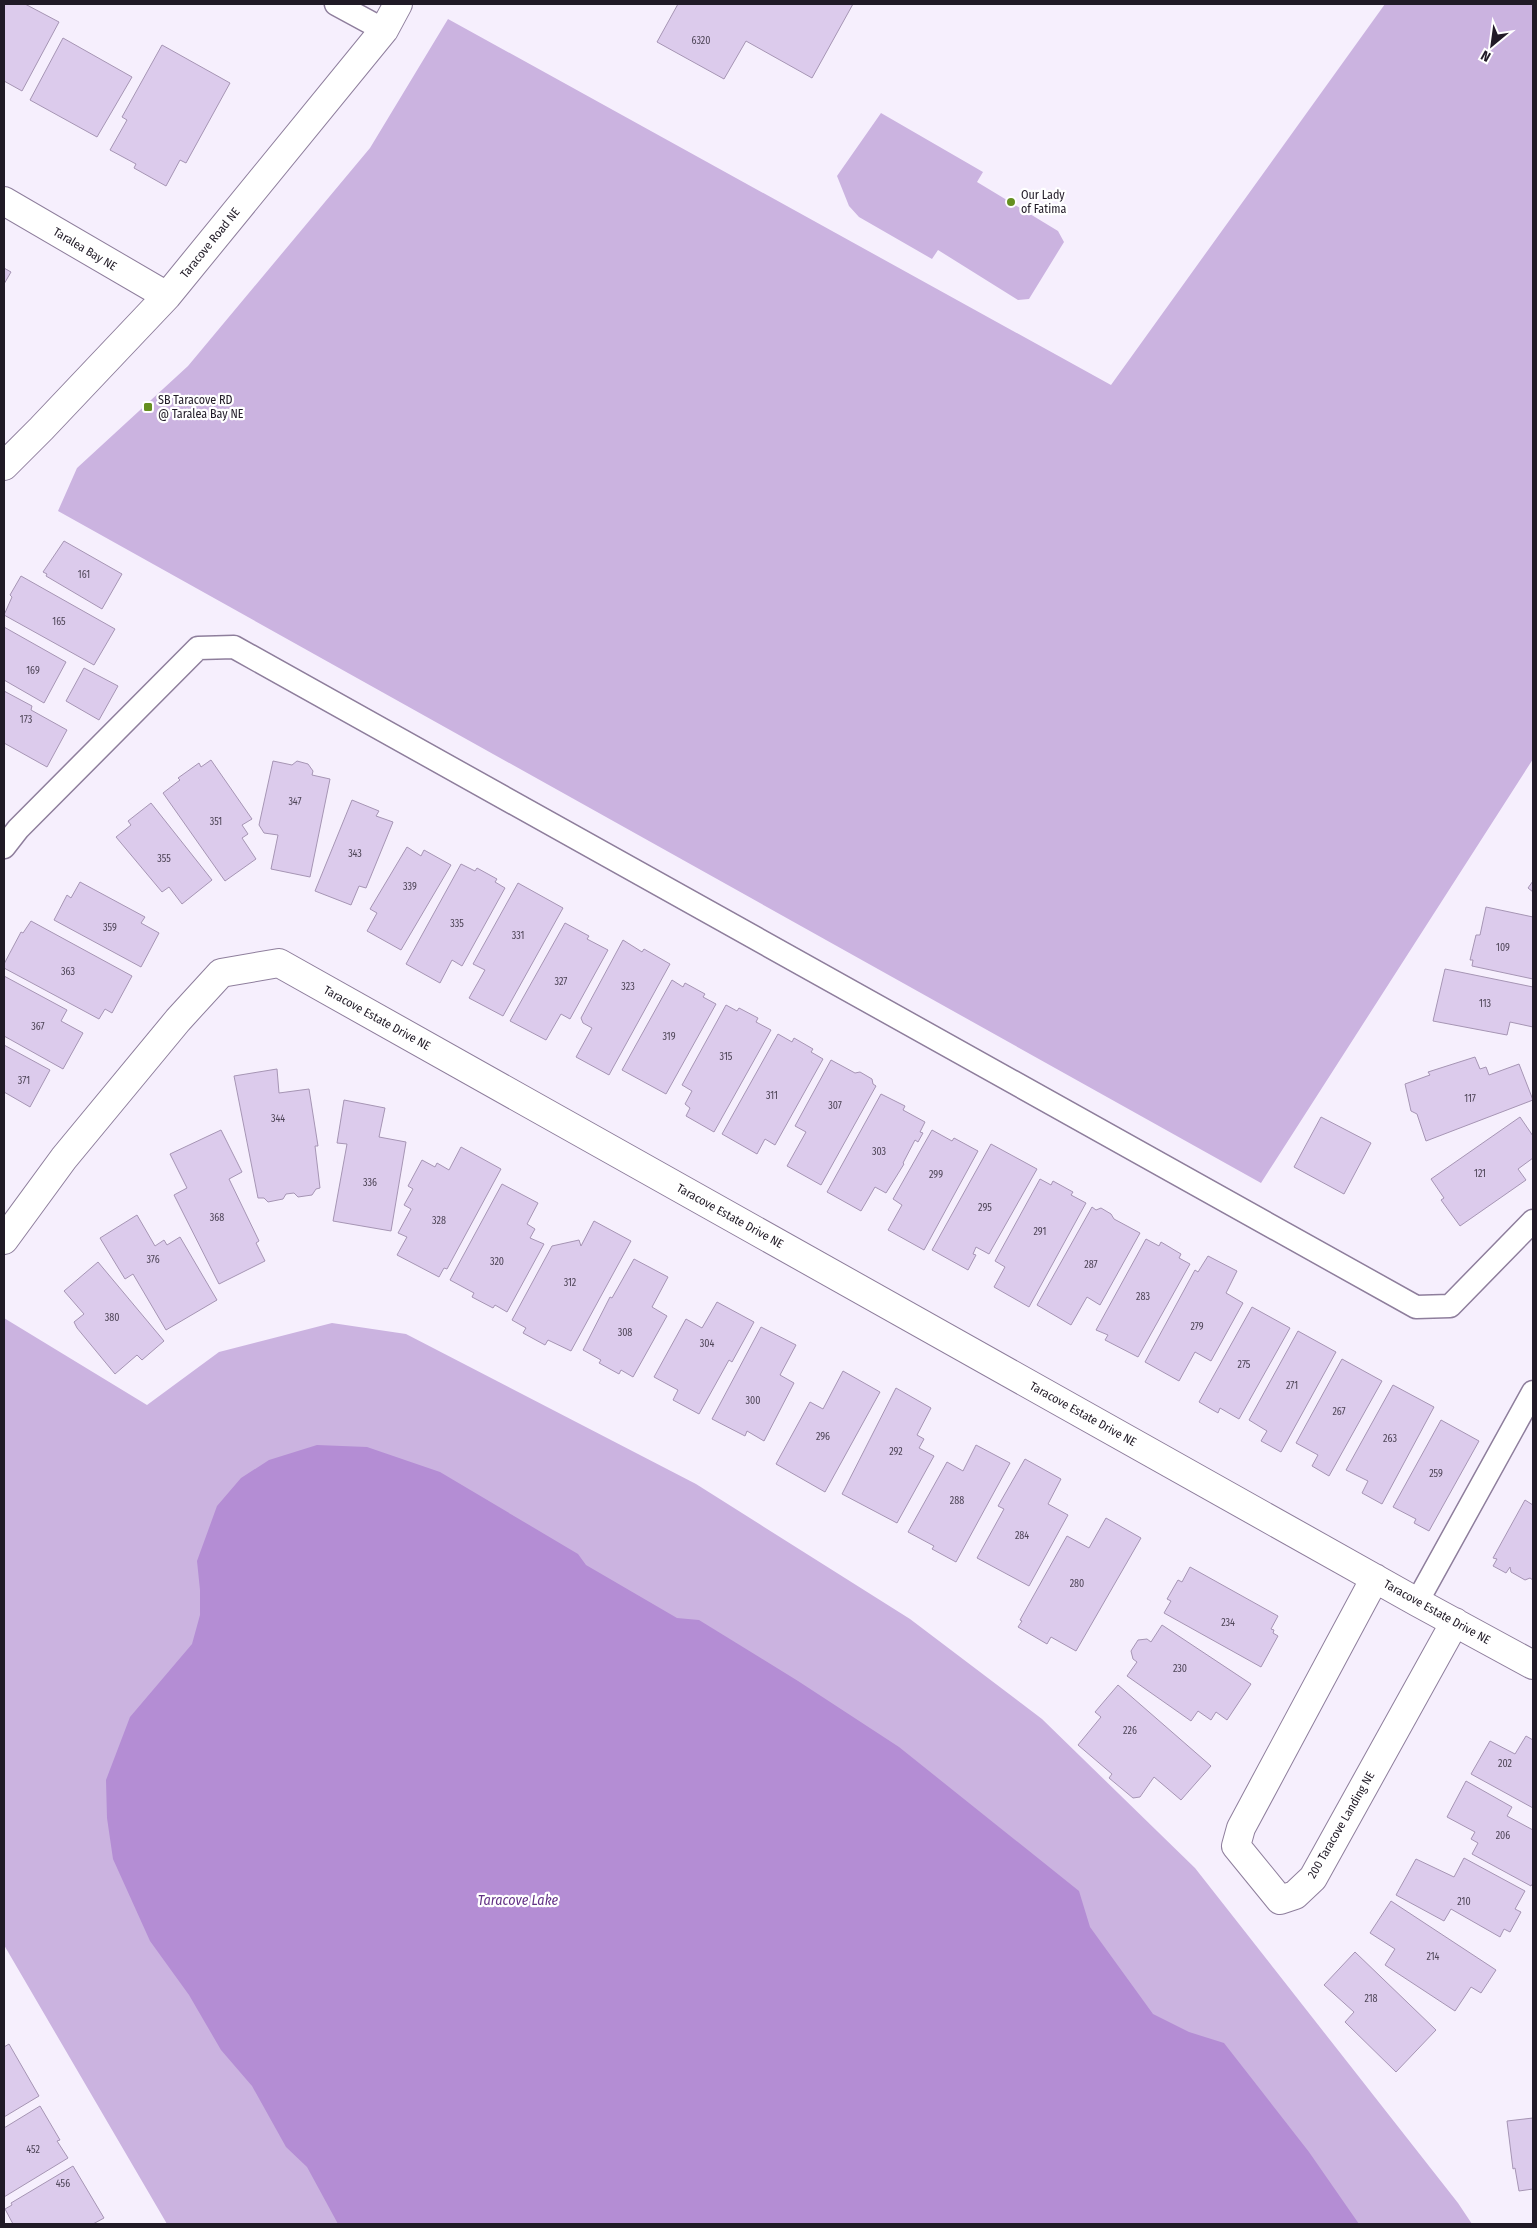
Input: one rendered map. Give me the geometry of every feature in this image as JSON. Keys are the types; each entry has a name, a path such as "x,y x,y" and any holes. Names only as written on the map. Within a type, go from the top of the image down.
{"street":[{"name":"Taracove Road NE","path":"4,466 167,296 384,30 398,4"},
{"name":"Taralea Bay NE","path":"4,200 167,296"},
{"name":"Taracove Estate Drive NE","path":"4,1240 64,1158 178,1020 221,973 279,963 1417,1602 1533,1665"},
{"name":"200 Taracove Landing NE","path":"1375,1578 1241,1828 1236,1846 1280,1900 1295,1896 1313,1878 1455,1622"}],"lane":[{"path":"336,4 384,30"},
{"path":"4,847 18,829 198,648 234,647 1416,1307 1450,1306 1533,1221"},
{"path":"1417,1602 1533,1392"}],"shaded area":[{"path":"1385,4 1533,4 1533,759 1261,1183 58,511 77,468 188,366 370,148 448,19 1111,385"},
{"path":"881,113 983,172 977,182 1058,231 1064,242 1029,299 1018,300 938,250 932,259 859,217 849,206 837,176"},
{"name":"Taracove Lake","path":"4,1318 147,1405 219,1352 332,1323 406,1334 696,1484 910,1619 1042,1719 1195,1868 1458,2203 1472,2224 167,2224 4,1945"}],"water":[{"name":"Taracove Lake","path":"317,1445 367,1447 440,1472 578,1554 586,1565 677,1618 699,1620 798,1681 899,1747 1079,1891 1090,1927 1153,2014 1189,2032 1224,2043 1309,2152 1359,2224 338,2224 307,2167 286,2147 252,2086 221,2050 189,1995 150,1941 113,1859 107,1818 106,1780 130,1717 192,1644 200,1615 197,1561 217,1506 241,1478 269,1460"}],"building":[{"path":"4,4 25,4 59,22 22,91 4,81"},
{"path":"678,4 853,4 812,78 746,41 724,79 657,42"},
{"path":"63,38 132,77 97,137 30,100"},
{"path":"162,45 230,83 186,163 180,160 166,186 134,168 136,164 110,150 127,120 122,117"},
{"path":"4,268 11,272 4,284"},
{"path":"64,541 122,574 102,609 46,576 47,574 43,572"},
{"path":"21,576 115,629 94,665 4,615 12,597 10,595"},
{"path":"4,627 66,662 44,703 4,680"},
{"path":"84,668 118,686 99,720 66,701"},
{"path":"4,691 32,706 31,710 67,730 47,767 4,743"},
{"path":"211,760 252,819 242,825 248,834 242,838 256,859 225,881 163,793 180,780 178,778 199,763 201,767"},
{"path":"273,761 292,765 297,761 308,764 313,771 312,775 330,779 310,877 271,869 278,835 264,833 259,825"},
{"path":"352,800 379,811 376,816 393,822 366,888 359,886 351,905 315,891"},
{"path":"151,803 212,880 182,904 169,887 162,892 116,837 131,825 128,821"},
{"path":"407,847 421,856 424,850 451,865 401,950 367,931 377,913 370,909"},
{"path":"461,864 475,871 477,868 497,879 495,882 505,888 462,966 452,960 440,983 406,964"},
{"path":"1533,881 1533,892 1528,888"},
{"path":"80,882 145,917 141,923 159,933 141,967 54,920 67,895 71,898"},
{"path":"518,883 563,908 503,1016 469,998 485,970 473,964"},
{"path":"1486,907 1533,917 1533,979 1472,966 1473,960 1470,960 1476,935 1480,935"},
{"path":"31,921 132,976 112,1013 105,1009 99,1019 4,968 4,964 21,932 23,933"},
{"path":"565,923 589,936 587,939 608,950 570,1019 561,1014 546,1040 510,1021"},
{"path":"623,940 642,952 644,949 670,964 609,1075 576,1057 592,1028 583,1023 581,1018"},
{"path":"1445,969 1533,987 1533,1027 1510,1022 1507,1035 1433,1021"},
{"path":"4,976 67,1010 61,1021 83,1033 63,1069 4,1036"},
{"path":"672,980 683,987 685,983 705,994 703,997 716,1004 666,1094 622,1070"},
{"path":"726,1005 737,1011 739,1008 758,1018 756,1022 771,1030 714,1132 686,1116 690,1108 685,1104 692,1091 682,1085"},
{"path":"778,1034 792,1042 794,1038 813,1049 811,1052 823,1059 775,1145 765,1139 757,1154 722,1134"},
{"path":"4,1045 50,1070 30,1107 4,1092"},
{"path":"1475,1057 1480,1069 1486,1067 1489,1075 1519,1064 1533,1100 1426,1141 1417,1114 1411,1111 1405,1084 1430,1075 1428,1072"},
{"path":"831,1060 855,1073 860,1072 872,1079 873,1084 876,1086 821,1185 787,1166 806,1132 795,1126"},
{"path":"277,1069 279,1093 309,1089 318,1146 315,1146 320,1188 316,1189 312,1195 298,1197 294,1193 286,1194 283,1199 268,1202 264,1198 258,1198 234,1076"},
{"path":"881,1094 905,1106 903,1110 925,1122 920,1132 923,1133 918,1142 915,1140 904,1164 886,1193 875,1187 861,1211 827,1192"},
{"path":"344,1100 385,1108 379,1137 406,1142 391,1231 333,1221 347,1144 337,1143"},
{"path":"1321,1117 1371,1143 1344,1194 1294,1167"},
{"path":"1520,1117 1533,1136 1533,1158 1518,1169 1526,1180 1460,1226 1441,1200 1444,1198 1431,1179"},
{"path":"221,1130 242,1172 229,1179 259,1241 256,1243 265,1261 219,1284 174,1195 187,1188 170,1154"},
{"path":"932,1130 952,1141 954,1138 978,1151 924,1250 888,1230 902,1205 893,1199"},
{"path":"991,1144 1037,1169 989,1254 976,1247 973,1254 976,1255 968,1270 932,1250"},
{"path":"461,1147 501,1169 447,1269 444,1268 439,1277 397,1255 407,1237 398,1233 411,1209 404,1205 413,1189 408,1186 422,1160 435,1167 437,1163 449,1170"},
{"path":"1040,1179 1051,1185 1053,1181 1073,1192 1071,1195 1086,1203 1029,1307 994,1287 1005,1267 995,1261"},
{"path":"502,1184 538,1203 527,1224 535,1229 530,1238 544,1244 507,1312 495,1305 493,1308 472,1297 474,1293 450,1280"},
{"path":"1092,1207 1096,1210 1101,1208 1111,1214 1114,1219 1140,1233 1100,1305 1087,1297 1071,1325 1037,1305"},
{"path":"137,1215 155,1246 164,1240 167,1245 180,1237 217,1300 166,1330 133,1274 125,1279 100,1238"},
{"path":"594,1221 631,1241 571,1351 548,1340 545,1345 523,1333 526,1328 512,1320 552,1246 579,1240 581,1246"},
{"path":"1146,1239 1159,1246 1161,1242 1181,1254 1179,1258 1190,1264 1138,1357 1105,1340 1108,1335 1096,1330"},
{"path":"1208,1256 1237,1271 1226,1293 1243,1303 1211,1361 1195,1352 1179,1381 1145,1362 1195,1270 1198,1272"},
{"path":"634,1259 668,1277 652,1307 667,1316 633,1377 621,1370 619,1374 599,1363 601,1360 583,1350 610,1297 612,1298"},
{"path":"98,1262 164,1341 142,1360 137,1355 115,1374 77,1328 74,1322 84,1314 64,1291"},
{"path":"717,1302 754,1322 732,1362 729,1360 699,1414 673,1400 678,1390 654,1377 686,1319 702,1328"},
{"path":"1252,1307 1290,1328 1239,1419 1220,1408 1218,1413 1199,1402"},
{"path":"761,1327 796,1345 780,1375 794,1383 764,1441 747,1431 745,1436 712,1419"},
{"path":"1298,1331 1336,1352 1281,1452 1261,1441 1267,1431 1249,1420"},
{"path":"1342,1359 1382,1381 1329,1476 1312,1466 1318,1455 1296,1443"},
{"path":"843,1371 880,1392 825,1492 776,1464 810,1402 823,1409"},
{"path":"1393,1385 1434,1407 1382,1504 1362,1493 1368,1481 1346,1470"},
{"path":"896,1388 931,1408 917,1435 924,1439 919,1448 934,1456 897,1523 842,1494"},
{"path":"1441,1420 1479,1441 1429,1531 1414,1523 1416,1519 1393,1507"},
{"path":"976,1445 1010,1463 956,1562 932,1549 934,1546 908,1532 947,1462 963,1471"},
{"path":"1025,1459 1061,1479 1048,1504 1068,1515 1029,1586 977,1558 1004,1509 998,1506"},
{"path":"1525,1500 1533,1505 1533,1580 1530,1578 1525,1580 1511,1572 1510,1567 1506,1573 1493,1566 1497,1559 1493,1558"},
{"path":"1106,1518 1141,1538 1076,1651 1051,1637 1047,1644 1018,1627 1022,1621 1020,1620 1067,1536 1089,1548"},
{"path":"1190,1567 1278,1616 1271,1629 1278,1636 1261,1667 1164,1613 1171,1601 1167,1599 1178,1580 1182,1582"},
{"path":"1162,1625 1251,1684 1227,1720 1216,1712 1211,1720 1198,1711 1191,1721 1127,1676 1137,1662 1133,1659 1131,1651 1138,1640 1147,1639 1151,1642"},
{"path":"1118,1685 1211,1766 1181,1800 1154,1777 1140,1797 1133,1798 1109,1778 1112,1774 1078,1745 1101,1717 1095,1712"},
{"path":"1526,1736 1533,1740 1533,1808 1471,1774 1490,1741 1515,1754"},
{"path":"1466,1781 1512,1807 1507,1816 1533,1830 1533,1883 1531,1886 1472,1854 1478,1843 1471,1839 1475,1832 1447,1817"},
{"path":"1464,1858 1525,1891 1515,1909 1521,1912 1510,1932 1504,1929 1500,1937 1451,1909 1444,1921 1396,1895 1416,1859 1454,1877"},
{"path":"1391,1901 1496,1970 1481,1993 1471,1987 1455,2011 1385,1965 1395,1949 1370,1933"},
{"path":"1355,1952 1436,2030 1396,2072 1345,2022 1354,2012 1324,1985"},
{"path":"9,2044 39,2096 4,2117 4,2047"},
{"path":"40,2106 60,2140 57,2141 68,2158 4,2197 4,2128"},
{"path":"1533,2118 1533,2189 1519,2191 1515,2168 1513,2169 1507,2121"},
{"path":"73,2166 104,2218 93,2224 13,2224 5,2209 12,2205 11,2203"}],"place":[{"name":"Our Lady of Fatima","path":"1011,202"},
{"name":"SB Taracove RD @ Taralea Bay NE","path":"148,407"}]}
